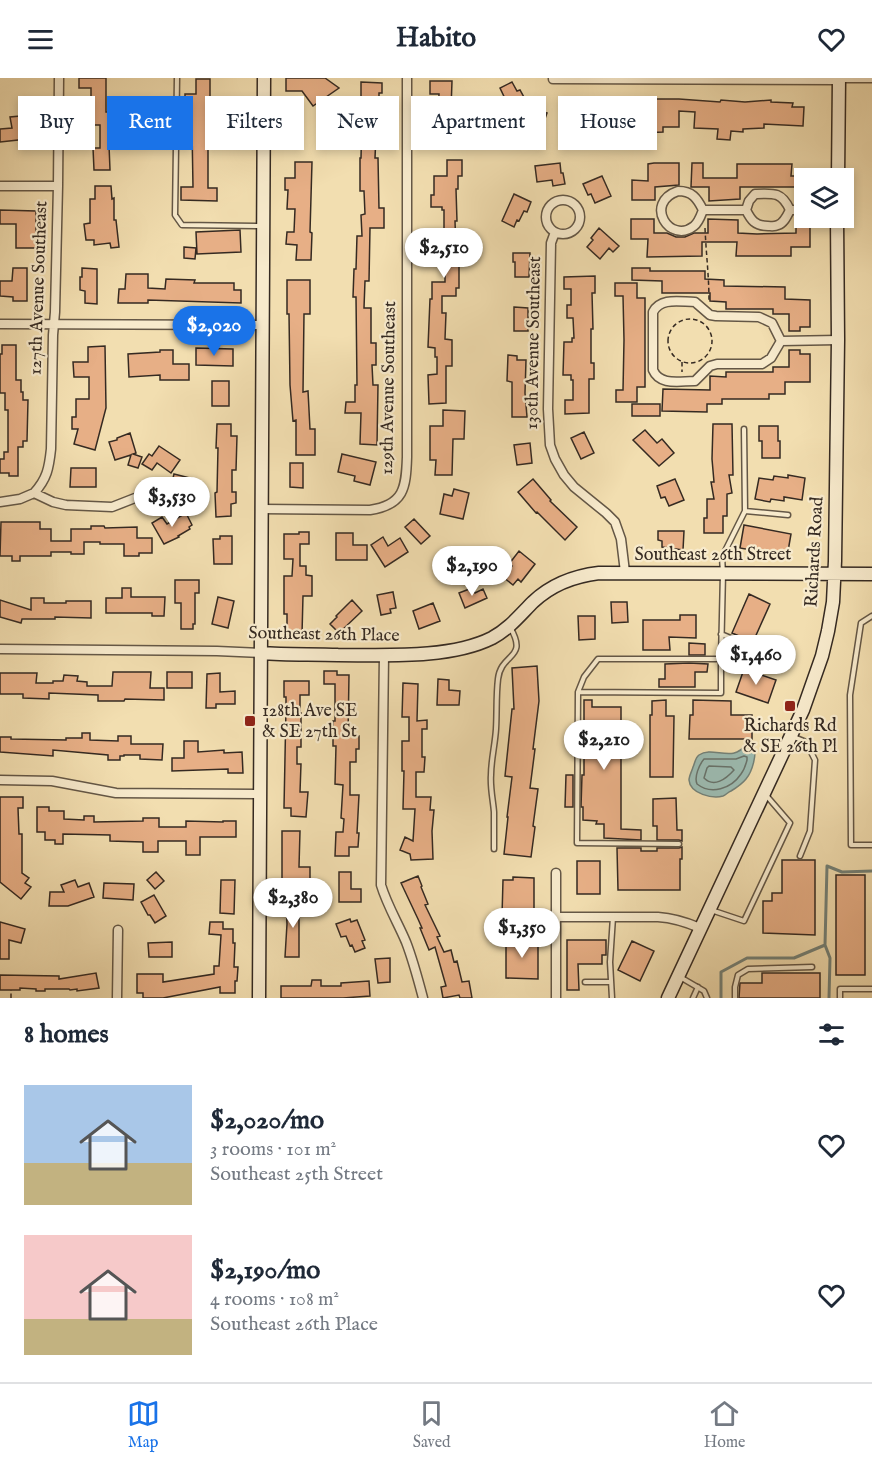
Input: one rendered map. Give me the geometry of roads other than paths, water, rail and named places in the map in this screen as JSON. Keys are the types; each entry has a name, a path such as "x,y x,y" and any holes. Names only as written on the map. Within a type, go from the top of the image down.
{"street":[{"name":"127th Avenue Southeast","path":"33,493 45,478 50,465 59,78"},
{"path":"259,998 264,78"},
{"name":"129th Avenue Southeast","path":"261,509 370,510 395,502 402,490 407,471 407,78"},
{"path":"553,79 839,79 838,168"},
{"path":"0,186 58,186"},
{"path":"678,191 691,193 703,210 693,227 681,231 668,226 661,215 663,202 678,191"},
{"path":"766,193 778,194 790,210 778,225 768,226 758,225 750,219 746,210 755,194 766,193"},
{"name":"130th Avenue Southeast","path":"565,200 570,202 578,209 580,220 578,225 565,234 555,232 548,223 547,212 554,203 565,200"},
{"path":"703,210 746,210"},
{"name":"Richards Road","path":"668,998 803,710 822,656 833,602 834,574 838,340 837,228"},
{"name":"130th Avenue Southeast","path":"555,232 551,243 548,409 550,445 559,467 574,487 615,522 621,538 625,572"},
{"path":"662,302 695,302 710,315 759,317 772,323 781,341 771,358 762,364 717,364 711,366 695,381 663,381 656,376 653,370 653,312 662,302"},
{"path":"0,324 263,325"},
{"path":"781,341 838,340"},
{"path":"0,502 20,499 33,493 52,502 66,505 112,507 135,498"},
{"name":"Southeast 26th Street","path":"625,572 872,574"},
{"name":"Southeast 26th Place","path":"0,649 208,650 384,655 453,650 492,638 510,626 545,591 559,584 588,574 625,572"},
{"path":"384,655 381,885 410,953 423,998"},
{"path":"0,780 52,781 116,793 260,794"},
{"path":"556,873 556,998"},
{"path":"556,917 671,918 686,921 700,928"},
{"path":"117,998 118,930"}],"lane":[{"path":"177,78 175,215 182,225 264,226"},
{"path":"839,79 872,80"},
{"path":"578,692 721,693 722,556 746,511 744,429"},
{"path":"746,511 788,515"},
{"path":"872,616 861,623 850,695 852,845 872,845"},
{"path":"494,849 494,812 490,777 496,730 499,672 517,648 517,642 510,626"},
{"path":"721,634 779,658"},
{"path":"679,844 577,843 578,692 584,677 598,659 721,659"},
{"path":"791,736 806,742 815,760 810,831 800,856"},
{"path":"710,909 744,921 790,823 765,794"},
{"path":"612,998 610,962 613,917"},
{"path":"735,998 738,975 748,969 812,967"},
{"path":"678,976 704,991 706,998"},
{"path":"585,982 611,982"},
{"path":"693,998 698,987"},
{"path":"840,998 840,989 872,989"}],"water":[{"path":"746,744 753,745 755,757 750,772 741,784 719,797 708,796 693,789 689,778 699,755 705,752 735,753"}],"waterway":[{"path":"721,998 721,972 747,958 794,958 825,945 827,866 842,872 872,871"},
{"path":"825,945 830,958 829,998"}],"place":[{"name":"Richards Rd & SE 26th Pl","path":"790,706"},
{"name":"128th Ave SE & SE 27th St","path":"250,721"}]}
